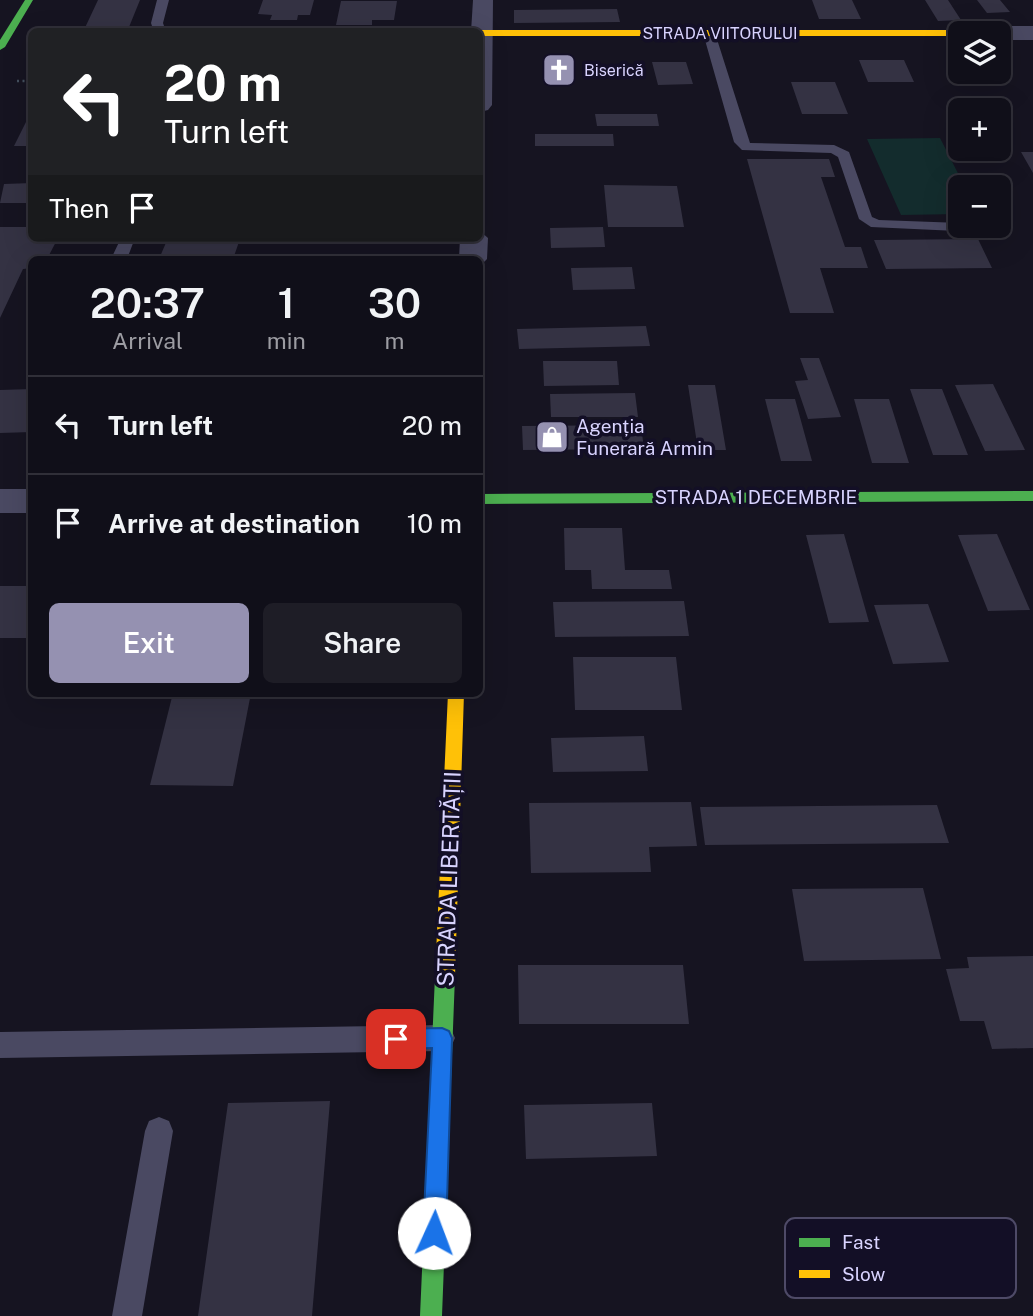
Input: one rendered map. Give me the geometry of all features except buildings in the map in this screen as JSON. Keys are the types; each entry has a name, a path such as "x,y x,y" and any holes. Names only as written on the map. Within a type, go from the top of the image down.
{"street":[{"path":"0,47 29,0"},
{"path":"481,28 484,0"},
{"name":"STRADA VIITORULUI","path":"483,33 948,33"},
{"path":"1011,33 1033,33"},
{"name":"STRADA 1 DECEMBRIE","path":"483,499 1033,496"},
{"path":"0,501 28,501"},
{"name":"STRADA LIBERTĂȚII","path":"431,1316 456,697"}],"lane":[{"path":"159,28 157,23 163,0"},
{"path":"709,33 741,142 747,147 834,149 844,155 866,219 876,224 948,227"},
{"path":"0,1045 442,1038"},
{"path":"127,1316 159,1131"}],"path":[{"path":"17,81 28,81"}],"green space":[{"path":"940,138 948,154 948,161 952,161 959,175 948,175 948,214 901,215 867,139"}],"traffic: fast":[{"path":"0,47 29,0"},
{"path":"483,499 1033,496"},
{"path":"431,1316 445,976"}],"traffic: slow":[{"path":"483,33 948,33"},
{"path":"445,976 456,697"}],"place":[{"name":"Biserică","path":"559,70"},
{"name":"Agenția Funerară Armin","path":"552,437"}],"route":[{"path":"396,1039 442,1038 434,1233"}]}
